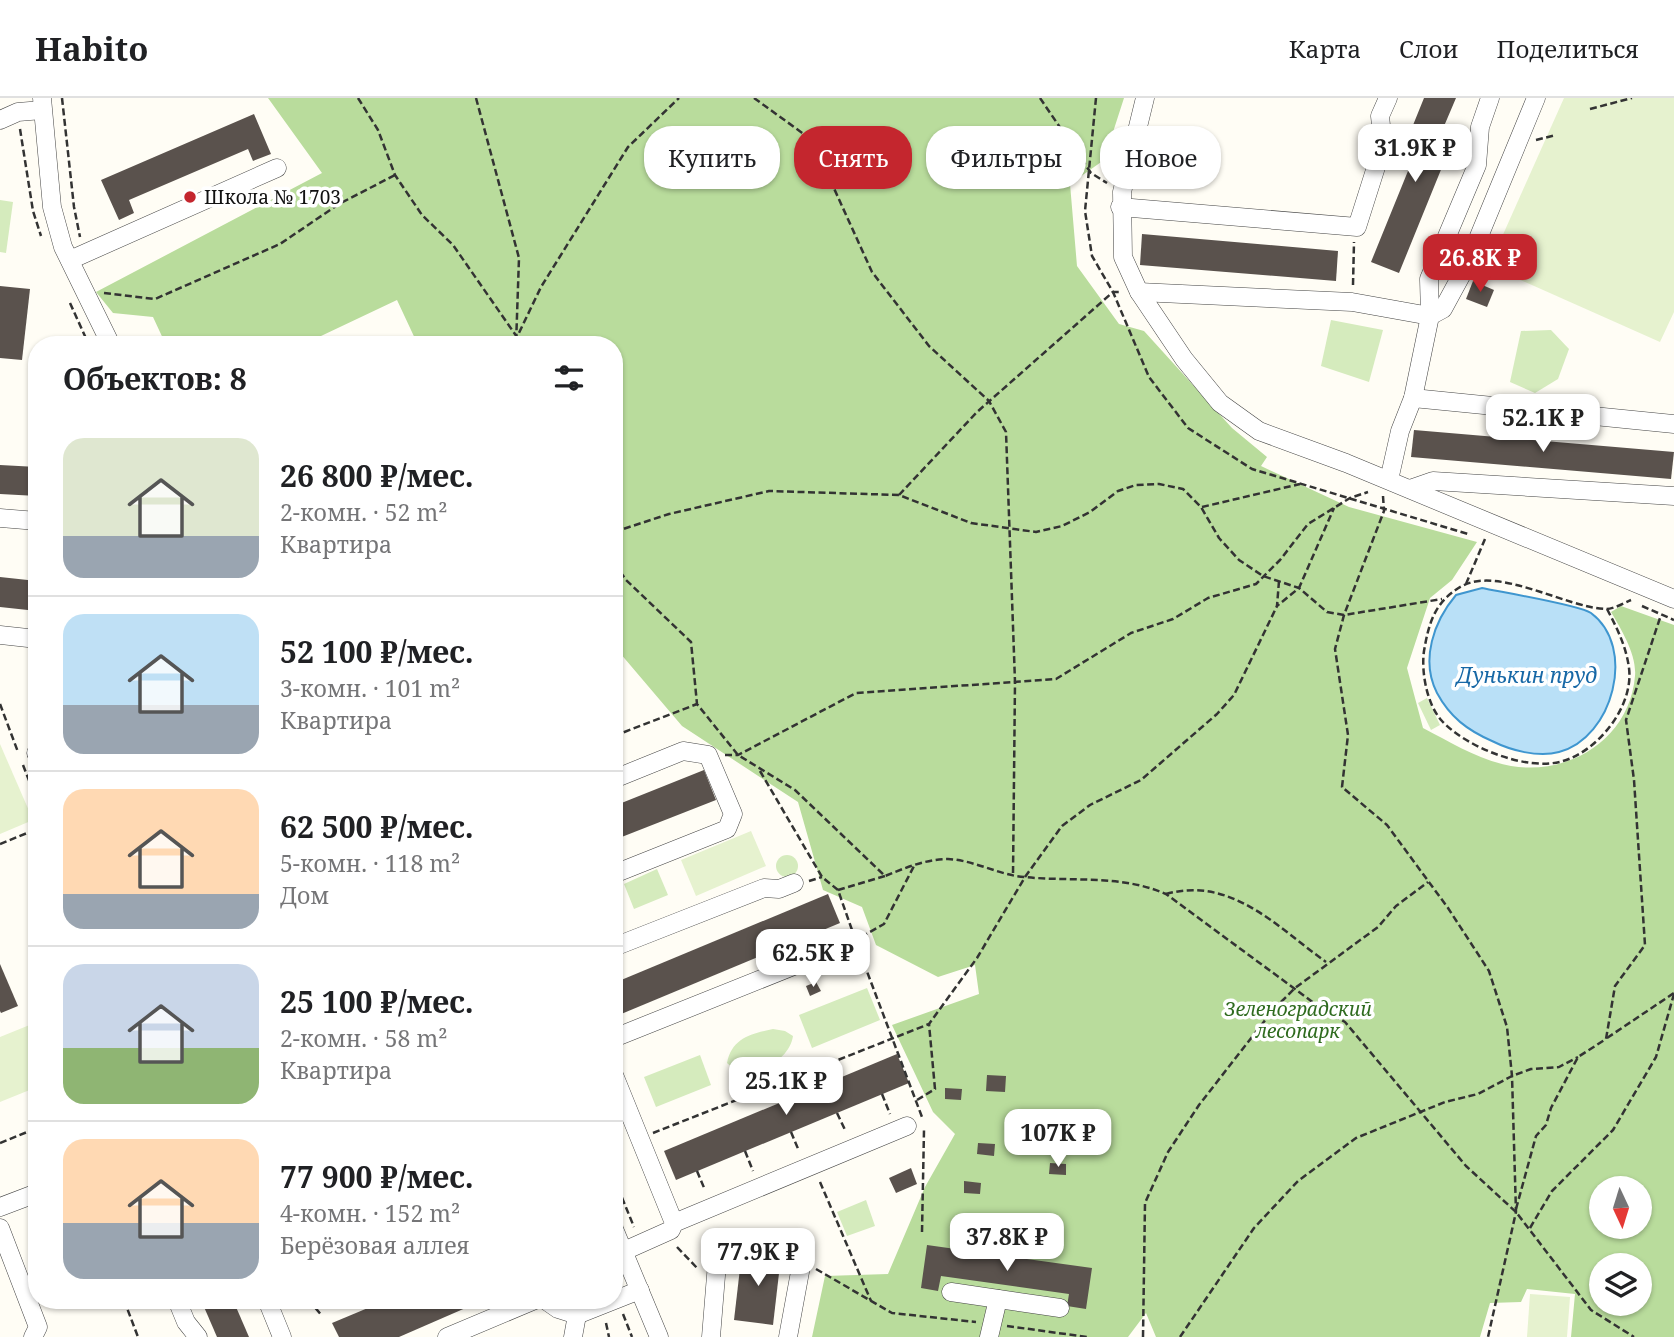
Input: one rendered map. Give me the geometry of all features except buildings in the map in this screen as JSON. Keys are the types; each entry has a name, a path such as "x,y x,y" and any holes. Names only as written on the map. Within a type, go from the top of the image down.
{"street":[{"path":"1145,98 1121,199 1123,257 1139,292 1184,359 1220,404 1259,431 1385,484 1410,489 1674,599"},
{"path":"1121,199 1357,227 1382,145 1381,116 1388,98"},
{"path":"1385,484 1400,431 1413,398 1430,316 1429,279 1477,165 1480,127 1490,98"},
{"path":"1139,292 1352,302 1430,316 1443,309 1468,263 1536,98"},
{"path":"0,120 42,104 52,206 78,256 108,336"},
{"path":"78,256 277,168"},
{"path":"1413,398 1674,424"},
{"path":"1410,489 1433,481 1674,496"},
{"path":"0,518 28,520"},
{"path":"0,635 28,638"},
{"path":"623,775 683,751 708,755 733,814 727,829 623,870"},
{"path":"623,943 764,888 779,889 794,883"},
{"path":"623,1034 850,942"},
{"path":"623,1097 673,1227"},
{"path":"659,1337 624,1251 712,1207 902,1128"},
{"path":"0,1208 28,1197"},
{"path":"0,1228 28,1301"},
{"path":"711,1337 718,1251"},
{"path":"788,1337 802,1261"},
{"path":"623,1297 640,1290"},
{"path":"951,1292 1060,1308"},
{"path":"990,1330 998,1299"},
{"path":"31,1309 38,1327 33,1337"},
{"path":"181,1309 186,1322 198,1337"},
{"path":"271,1309 282,1337"},
{"path":"447,1337 514,1309"},
{"path":"557,1309 577,1315 592,1309"},
{"path":"573,1337 577,1315"}],"path":[{"path":"62,98 78,256"},
{"path":"358,98 378,130 395,175 422,215 453,245 516,336"},
{"path":"476,98 519,258 517,336"},
{"path":"517,336 541,287 628,147 679,98"},
{"path":"754,98 812,140 872,272 929,346 989,401 1006,432 1015,682 1013,875"},
{"path":"1040,98 1091,173 1121,199"},
{"path":"1096,98 1091,173 1085,211 1092,256 1113,292 1149,377 1188,428 1252,469 1384,511 1472,535"},
{"path":"1590,109 1632,98"},
{"path":"103,293 155,299 280,244 340,204 395,175"},
{"path":"1352,302 1357,227"},
{"path":"99,283 108,303"},
{"path":"899,495 989,401 1113,292 1139,292"},
{"path":"623,529 669,514 769,491 899,495 971,523 1035,532 1062,526 1090,512 1118,491 1136,485 1159,484 1183,489 1201,507 1219,538 1239,560 1263,576 1299,588 1327,612 1345,615 1442,599 1466,584 1492,581 1607,609 1631,600"},
{"path":"1201,507 1300,484"},
{"path":"708,755 738,755 856,693 1056,679 1131,633 1173,619 1208,598 1256,584 1280,560 1308,524 1350,498 1385,484 1384,511 1335,649 1348,735 1342,788 1387,825 1489,971 1507,1027 1512,1076 1516,1212"},
{"path":"1277,606 1299,588 1334,508"},
{"path":"1466,584 1485,538"},
{"path":"623,576 691,642 697,704 738,755 795,790 885,876"},
{"path":"640,1138 929,1024 977,958 1025,877 1062,826 1090,805 1141,780 1217,714 1234,695 1277,606 1279,581"},
{"path":"1620,595 1674,620"},
{"path":"1442,599 1429,623 1423,656 1426,691 1441,720 1472,744 1517,762 1562,762 1594,745 1621,709 1629,671 1621,636 1607,609"},
{"path":"1626,720 1661,615"},
{"path":"623,733 697,704"},
{"path":"1606,1039 1615,986 1645,945 1634,780 1626,720 1621,709"},
{"path":"758,768 822,877 838,890 850,942 893,1036"},
{"path":"0,844 28,833"},
{"path":"838,890 915,864 948,859 1025,877 1117,881 1148,886 1166,894 1345,1022 1466,1166 1516,1212 1591,1310 1634,1337"},
{"path":"850,942 884,924 915,864"},
{"path":"816,879 822,877"},
{"path":"1143,1337 1144,1203 1168,1152 1199,1105 1273,1010 1295,988 1378,927 1396,906 1428,882"},
{"path":"1166,894 1183,889 1207,889 1233,896 1327,962"},
{"path":"1180,1337 1254,1228 1298,1181 1356,1138 1420,1112 1478,1094 1531,1069 1559,1067 1674,994"},
{"path":"1529,1230 1552,1191 1614,1130 1656,1058 1674,994"},
{"path":"917,1100 935,1088 929,1024"},
{"path":"1488,1337 1536,1136 1546,1125 1551,1108 1578,1057"},
{"path":"882,1094 902,1128"},
{"path":"837,1112 853,1149"},
{"path":"0,1143 28,1132"},
{"path":"791,1132 871,1301"},
{"path":"745,1151 760,1188"},
{"path":"697,1171 712,1207"},
{"path":"673,1227 678,1249 715,1286"},
{"path":"802,1261 892,1313 990,1330 1087,1337"},
{"path":"128,1309 138,1337"},
{"path":"316,1309 323,1317"},
{"path":"131,1337 136,1330"}],"green space":[{"name":"Зеленоградский лесопарк","path":"268,98 1124,98 1115,126 1100,126 1100,163 1086,173 1086,126 926,126 926,189 1070,189 1077,266 1119,324 1144,331 1232,428 1267,457 1261,466 1349,507 1477,542 1452,580 1430,598 1407,668 1423,728 1477,755 1511,766 1533,768 1555,765 1575,758 1593,748 1609,734 1622,718 1631,698 1635,668 1628,642 1611,612 1621,606 1674,625 1674,1337 1571,1337 1575,1294 1527,1289 1521,1302 1490,1303 1480,1337 1156,1337 1146,1313 1128,1337 812,1337 825,1276 888,1274 925,1187 955,1134 933,1112 892,1025 979,994 975,965 938,977 876,945 862,907 823,890 798,802 682,726 623,657 623,336 414,336 397,300 321,336 162,336 153,317 113,313 96,292 322,173"},
{"path":"1564,98 1674,98 1674,312 1660,342 1489,266"},
{"path":"0,200 13,202 6,253 0,252"},
{"path":"1331,320 1383,330 1369,382 1321,366"},
{"path":"1551,330 1569,349 1558,379 1535,393 1510,382 1521,331"},
{"path":"1427,698 1440,725 1431,730 1418,703"},
{"path":"0,744 28,808 28,822 0,834"},
{"path":"751,831 766,866 696,896 681,860"},
{"path":"787,855 795,858 798,866 795,874 787,877 779,874 776,866 779,858"},
{"path":"657,869 668,895 634,909 624,884"},
{"path":"867,988 880,1020 812,1048 799,1015"},
{"path":"28,1026 28,1091 0,1102 0,1037"},
{"path":"773,1029 793,1036 790,1046 776,1062 746,1071 727,1063 733,1048 744,1038"},
{"path":"700,1055 711,1085 656,1107 644,1077"},
{"path":"866,1200 875,1226 847,1236 837,1212"},
{"path":"1530,1294 1570,1297 1567,1337 1527,1337"}],"water":[{"name":"Дунькин пруд","path":"1482,588 1584,610 1591,613 1605,628 1613,647 1615,668 1612,690 1605,711 1593,729 1578,743 1551,754 1516,750 1467,727 1442,702 1432,680 1430,667 1436,629 1456,595"}],"place":[{"name":"Школа № 1703","path":"190,197"}]}
